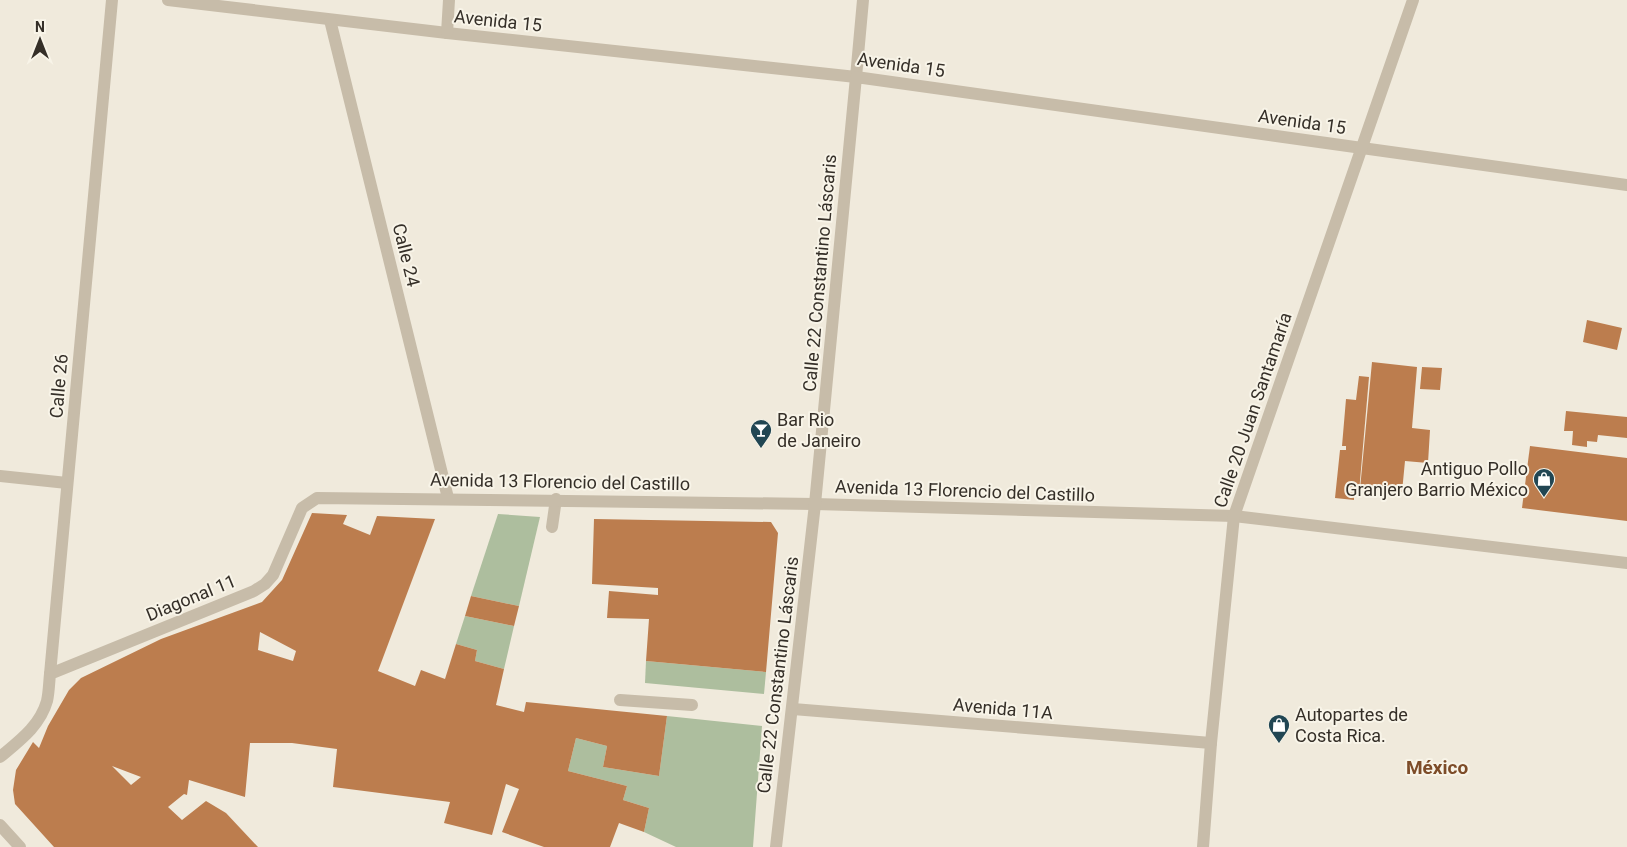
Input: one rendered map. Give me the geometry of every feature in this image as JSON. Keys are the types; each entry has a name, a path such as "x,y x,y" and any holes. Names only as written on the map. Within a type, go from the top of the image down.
{"street":[{"name":"Calle 26","path":"0,757 30,731 47,701 112,0"},
{"name":"Avenida 15","path":"168,0 447,33 856,76 1627,185"},
{"path":"447,33 449,0"},
{"name":"Calle 22 Constantino Láscaris","path":"776,847 815,504 863,0"},
{"name":"Calle 20 Juan Santamaría","path":"1203,847 1211,743 1234,516 1414,0"},
{"name":"Calle 24","path":"330,20 448,498"},
{"path":"0,476 67,483"},
{"name":"Avenida 13 Florencio del Castillo","path":"302,508 317,498 328,497 448,498 815,504 1234,516 1627,563"},
{"path":"552,527 556,499"},
{"name":"Diagonal 11","path":"50,674 254,591 265,584 273,575 302,508"},
{"path":"620,700 692,705"},
{"name":"Avenida 11A","path":"793,710 1211,743"},
{"path":"0,826 20,847"}],"green space":[{"path":"498,514 540,517 519,606 471,596"},
{"path":"465,616 514,626 504,669 475,661 477,650 456,644"},
{"path":"646,661 766,672 764,694 645,683"},
{"path":"667,716 762,726 753,847 676,847 644,832 649,808 623,800 627,786 568,771 576,738 607,746 603,767 659,776"}],"building":[{"path":"1587,320 1622,328 1617,350 1583,342"},
{"path":"1372,362 1417,367 1412,428 1430,430 1428,463 1405,461 1402,492 1360,489"},
{"path":"1422,367 1442,368 1440,390 1420,389"},
{"path":"1359,376 1369,377 1359,492 1354,492 1354,500 1335,498 1340,450 1346,450 1346,446 1342,446 1346,399 1356,400"},
{"path":"1566,411 1627,417 1627,438 1598,435 1597,442 1587,441 1587,447 1572,445 1573,431 1564,431"},
{"path":"1530,446 1627,458 1627,521 1522,508"},
{"path":"312,513 347,515 343,524 370,535 377,516 435,519 378,671 415,686 421,670 445,679 456,644 477,650 475,661 504,669 496,705 524,712 526,702 667,716 659,776 603,767 607,746 576,738 568,771 627,786 623,800 649,808 644,832 619,823 610,847 544,847 502,832 519,789 506,784 492,835 444,823 450,802 333,787 337,749 292,743 250,743 245,797 189,780 187,795 184,794 168,807 182,820 206,801 226,813 258,847 54,847 15,804 13,790 16,770 33,742 39,748 48,726 69,690 81,678 161,639 262,602 282,580","holes":["260,632 296,651 293,661 258,650","112,766 141,777 131,785"]},
{"path":"594,519 771,522 778,533 766,672 646,661 649,619 607,618 609,591 658,595 658,588 592,584"},
{"path":"471,596 519,606 514,626 465,616"}],"place":[{"name":"Bar Rio de Janeiro","path":"761,449"},
{"name":"Antiguo Pollo Granjero Barrio México","path":"1544,498"},
{"name":"Autopartes de Costa Rica.","path":"1279,744"}],"district":[{"name":"México","path":"1437,767"}]}
